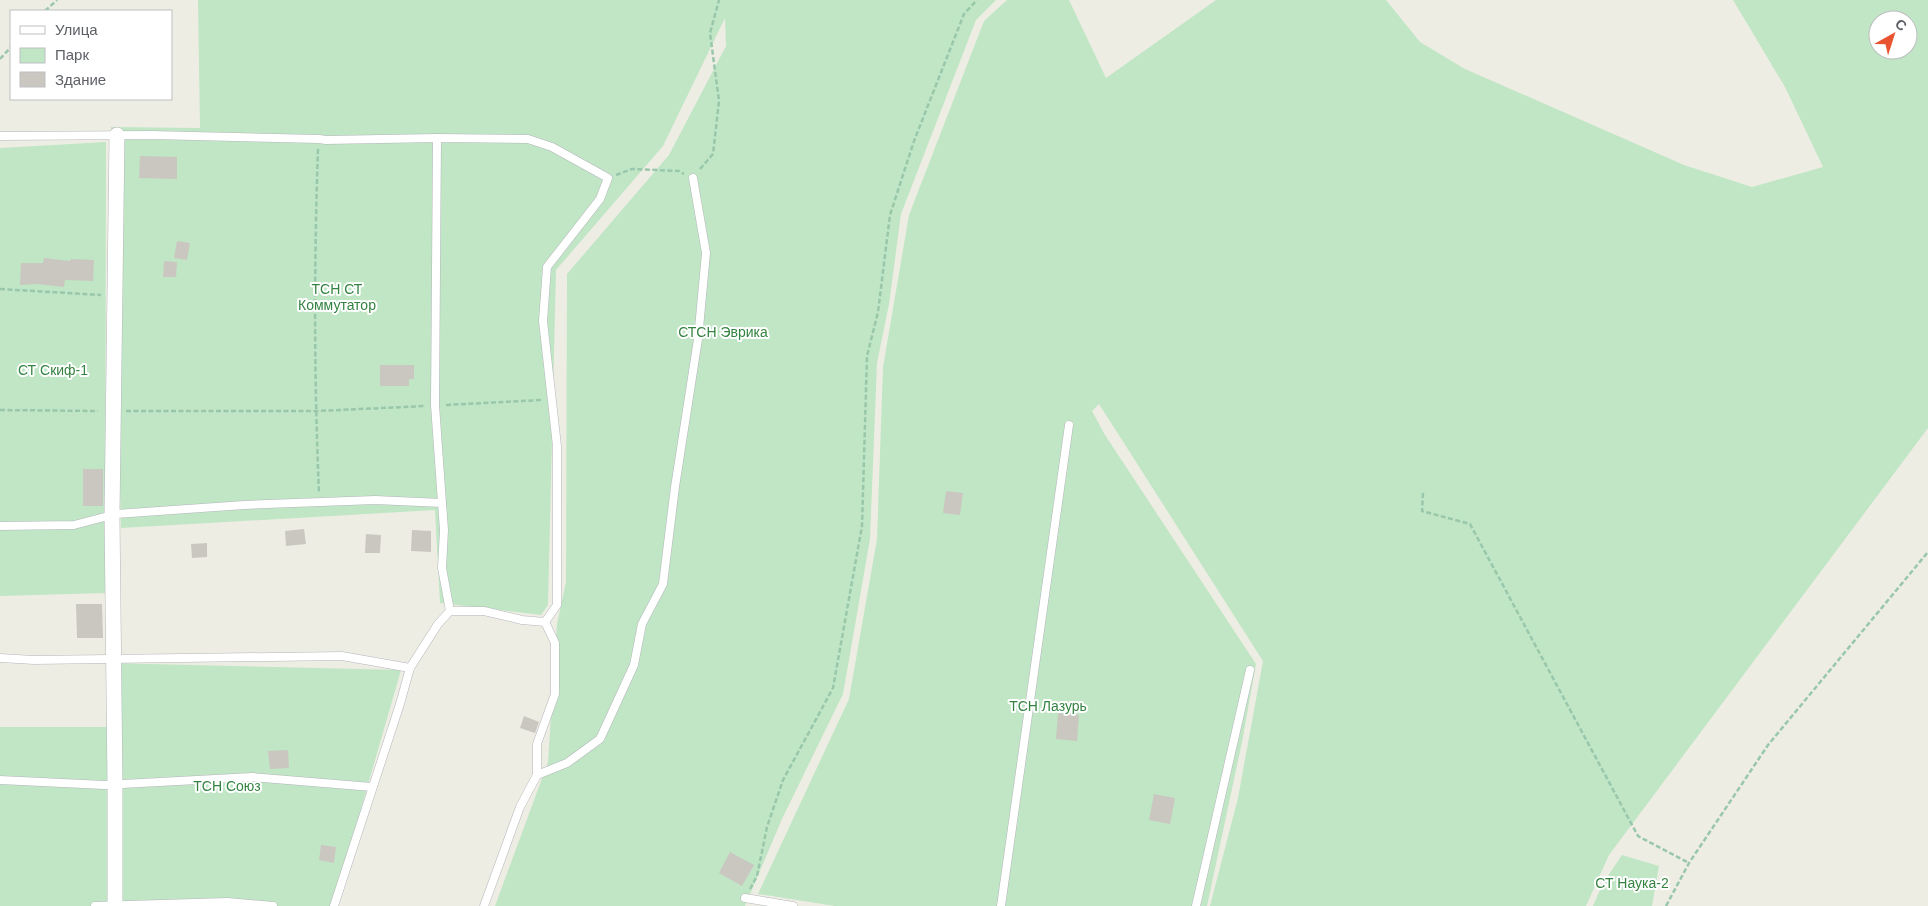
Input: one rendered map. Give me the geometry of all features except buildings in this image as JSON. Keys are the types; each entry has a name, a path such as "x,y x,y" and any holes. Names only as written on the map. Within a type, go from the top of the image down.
{"street":[{"path":"115,906 116,784 112,516 117,135"}],"lane":[{"path":"0,136 117,135 319,138 326,140 528,139 552,147 608,178 600,199 547,267 543,321 557,446 557,605 545,622"},
{"path":"437,138 434,405 444,530 442,568 450,612"},
{"path":"537,775 567,763 600,739 634,665 642,624 663,584 675,488 698,339 706,253 693,178"},
{"path":"1001,906 1069,425"},
{"path":"0,526 74,525 112,516 244,505 375,500 442,503"},
{"path":"334,906 410,668 438,624 450,612 484,611 522,620 545,622"},
{"path":"484,906 520,807 537,775 538,744 555,694 555,643 545,622"},
{"path":"0,658 34,660 342,656 410,668"},
{"path":"1196,906 1250,670"},
{"path":"0,780 116,784 252,777 372,787"},
{"path":"745,898 793,906"},
{"path":"95,906 227,902 273,906"}],"path":[{"path":"46,10 57,0"},
{"path":"608,178 632,169 679,171 693,178 713,154 719,101 710,33 719,0"},
{"path":"745,898 757,876 767,827 783,780 833,688 862,526 868,356 878,312 890,215 914,141 960,23 964,14 976,0"},
{"path":"0,58 10,48"},
{"path":"319,138 315,249 316,435 319,502"},
{"path":"0,289 115,296"},
{"path":"0,410 317,411 552,400"},
{"path":"1423,493 1422,511 1470,524 1638,836 1689,864"},
{"path":"1666,906 1689,864 1768,745 1928,552"}],"green space":[{"path":"198,0 996,0 976,20 901,214 889,304 877,363 870,539 843,694 782,819 745,906 495,906 548,762 557,624 566,582 567,274 669,155 726,46 725,18 663,146 556,270 548,605 541,615 440,603 435,510 121,528 111,127 200,128"},
{"name":"ТСН Лазурь","path":"1007,0 1069,0 1106,78 1216,0 1386,0 1420,42 1465,69 1684,165 1752,187 1823,167 1785,87 1733,0 1928,0 1928,428 1609,855 1586,906 1210,906 1238,798 1263,661 1099,404 1092,411 1105,435 1256,664 1242,742 1207,906 835,906 758,894 849,699 877,539 883,367 909,215 984,21"},
{"name":"СТ Скиф-1","path":"106,142 105,593 0,596 0,148"},
{"name":"ТСН Союз","path":"106,663 401,670 333,906 0,906 0,727 107,727"},
{"name":"СТ Наука-2","path":"1622,855 1659,866 1652,906 1593,906 1602,885"}],"park label":[{"name":"ТСН СТ Коммутатор","path":"337,298"},
{"name":"СТСН Эврика","path":"723,332"}]}
